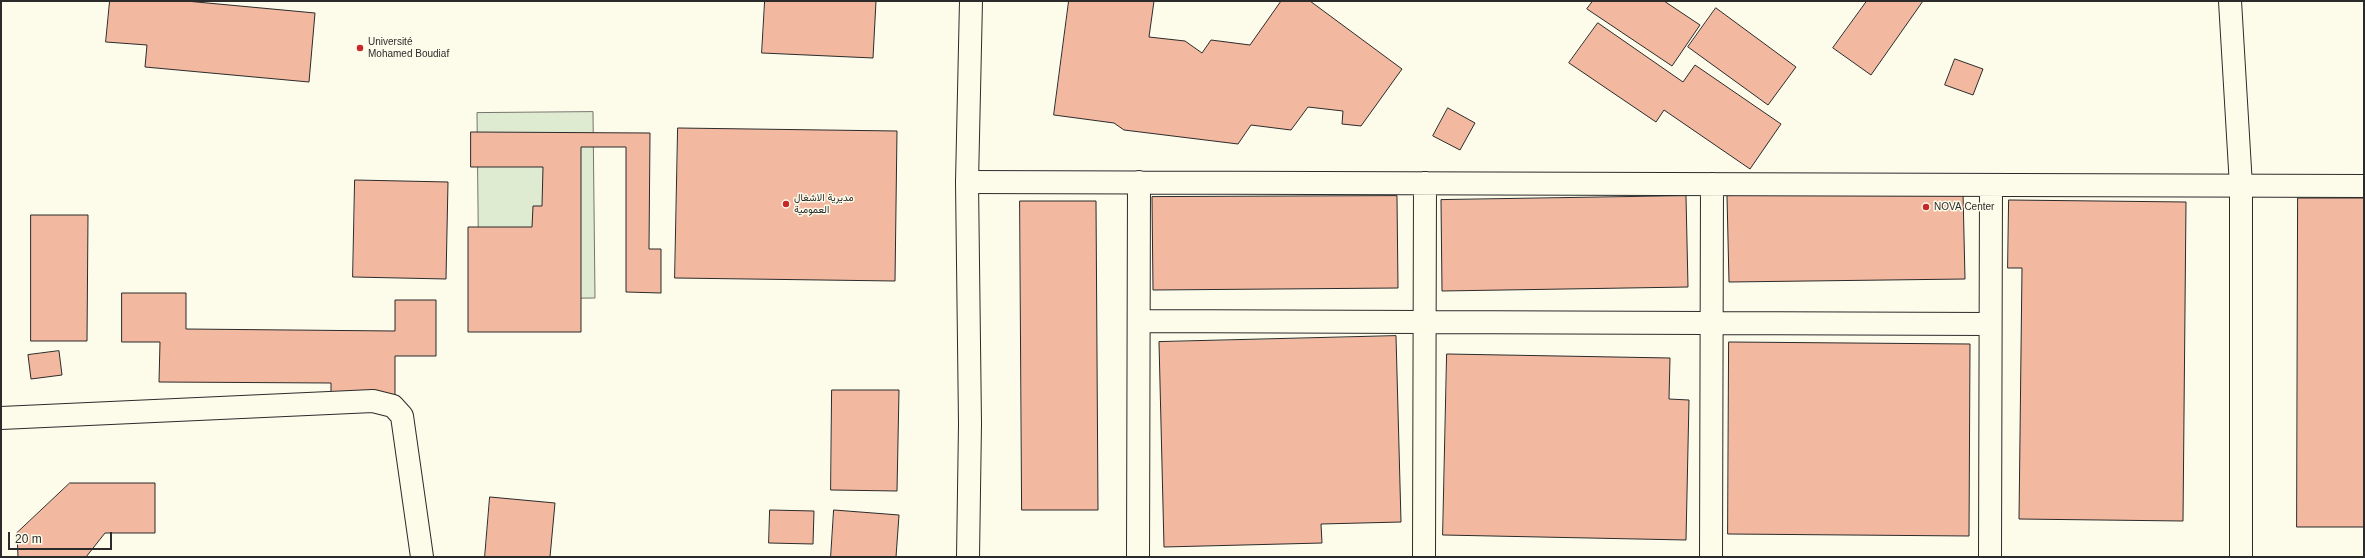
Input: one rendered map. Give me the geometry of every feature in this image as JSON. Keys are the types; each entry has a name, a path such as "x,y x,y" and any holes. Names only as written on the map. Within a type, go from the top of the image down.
{"street":[{"path":"968,557 970,424 967,182 971,1"},
{"path":"2230,1 2241,186 2241,557"},
{"path":"967,182 2364,186"},
{"path":"1138,557 1139,182"},
{"path":"1424,183 1424,557"},
{"path":"1711,557 1712,184"},
{"path":"1990,557 1991,185"},
{"path":"1139,321 1990,324"},
{"path":"1,418 373,400 392,406 402,416 422,557"}],"green space":[{"path":"593,112 595,298 479,299 477,113"}],"building":[{"path":"110,1 186,1 315,13 309,82 145,67 147,45 106,42"},
{"path":"765,1 876,1 873,58 762,53"},
{"path":"1069,1 1154,1 1149,37 1185,41 1202,53 1211,40 1250,45 1281,1 1310,1 1402,69 1361,126 1342,124 1343,111 1308,107 1291,130 1251,125 1238,144 1124,130 1114,123 1054,115"},
{"path":"1593,1 1664,1 1700,25 1672,66 1587,9"},
{"path":"1867,1 1923,1 1871,75 1833,48"},
{"path":"1716,8 1796,67 1768,105 1688,47"},
{"path":"1598,23 1683,82 1695,65 1781,124 1750,169 1664,110 1656,122 1569,63"},
{"path":"1955,59 1983,69 1973,95 1945,85"},
{"path":"1448,108 1475,123 1460,150 1433,136"},
{"name":"مديرية الاشغال العمومية","path":"678,128 897,131 895,281 675,278"},
{"path":"471,132 650,133 649,249 661,249 661,293 626,292 626,147 581,147 581,332 468,332 468,227 532,227 533,206 542,206 543,167 471,167"},
{"path":"355,180 448,182 446,279 353,277"},
{"path":"1963,192 1965,279 1729,282 1727,196"},
{"path":"1397,196 1398,288 1153,290 1152,197"},
{"path":"1686,196 1688,287 1442,291 1441,200"},
{"path":"2298,198 2364,198 2364,527 2297,527"},
{"path":"2009,200 2186,202 2183,521 2019,519 2022,268 2008,268"},
{"path":"1020,201 1096,201 1098,510 1022,510"},
{"path":"31,215 88,215 87,341 31,341"},
{"path":"122,293 186,293 186,329 395,331 395,300 436,300 436,356 395,356 395,396 331,395 331,383 159,382 160,342 122,342"},
{"path":"1396,336 1401,522 1321,524 1322,543 1164,547 1159,342"},
{"path":"1729,342 1970,344 1969,536 1728,534"},
{"path":"59,351 62,375 31,379 28,355"},
{"path":"1447,354 1670,358 1669,399 1689,400 1686,540 1443,535"},
{"path":"832,390 899,390 897,491 831,490"},
{"path":"70,483 155,483 155,533 105,533 86,557 18,557 17,533"},
{"path":"490,497 555,503 550,557 485,557"},
{"path":"770,510 814,511 813,544 769,543"},
{"path":"834,510 899,515 896,557 831,557"}],"place":[{"name":"Université Mohamed Boudiaf","path":"360,48"},
{"name":"مديرية الاشغال العمومية","path":"786,204"},
{"name":"NOVA Center","path":"1926,207"}]}
